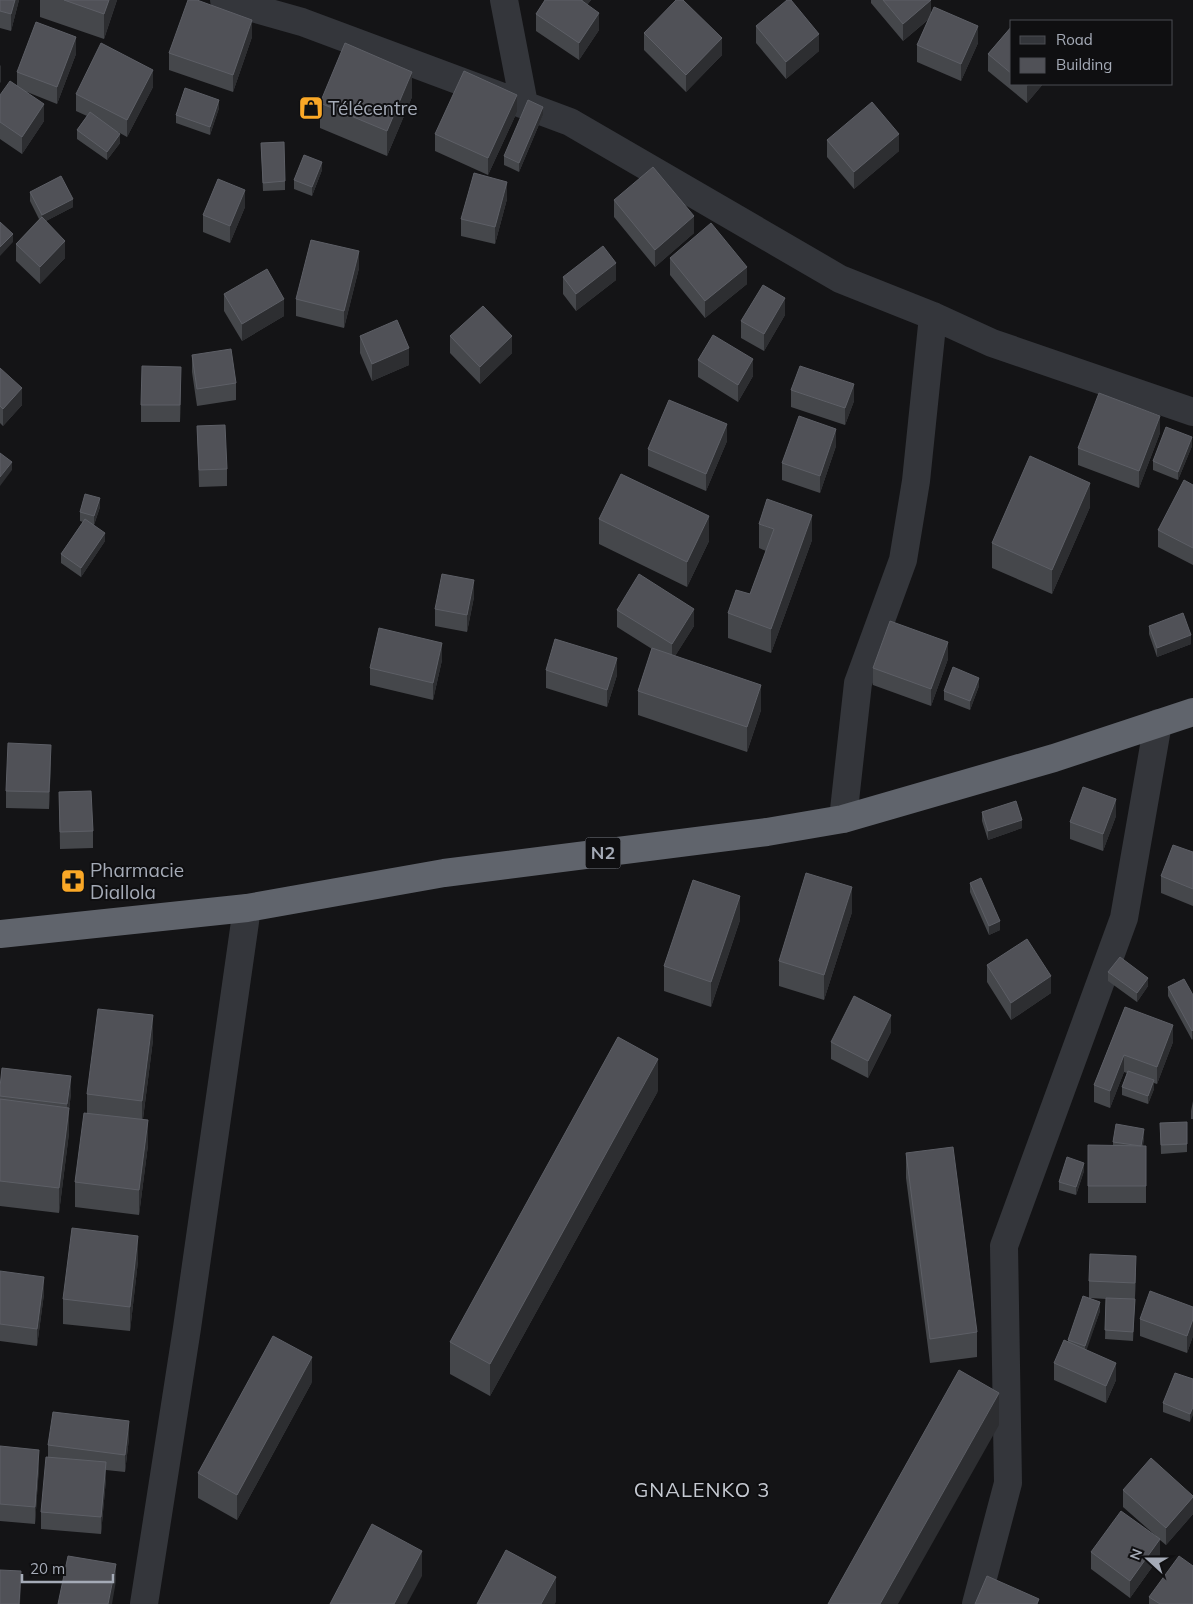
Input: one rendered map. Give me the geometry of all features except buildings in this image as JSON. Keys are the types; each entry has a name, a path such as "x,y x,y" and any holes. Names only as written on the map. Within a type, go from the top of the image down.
{"highway":[{"name":"N2","path":"0,934 247,908 444,873 767,832 843,819 1054,758 1193,712"}],"street":[{"path":"224,0 302,22 570,122 840,279 933,316 992,343 1193,412"},
{"path":"288,0 302,22"},
{"path":"504,0 524,104"},
{"path":"843,819 858,683 903,560 916,480 933,316"},
{"path":"976,1604 1008,1483 1004,1246 1124,918 1158,724"},
{"path":"144,1604 187,1328 247,908"}],"place":[{"name":"Télécentre","path":"311,108"},
{"name":"Pharmacie Diallola","path":"73,881"}],"district":[{"name":"GNALENKO 3","path":"702,1490"}]}
